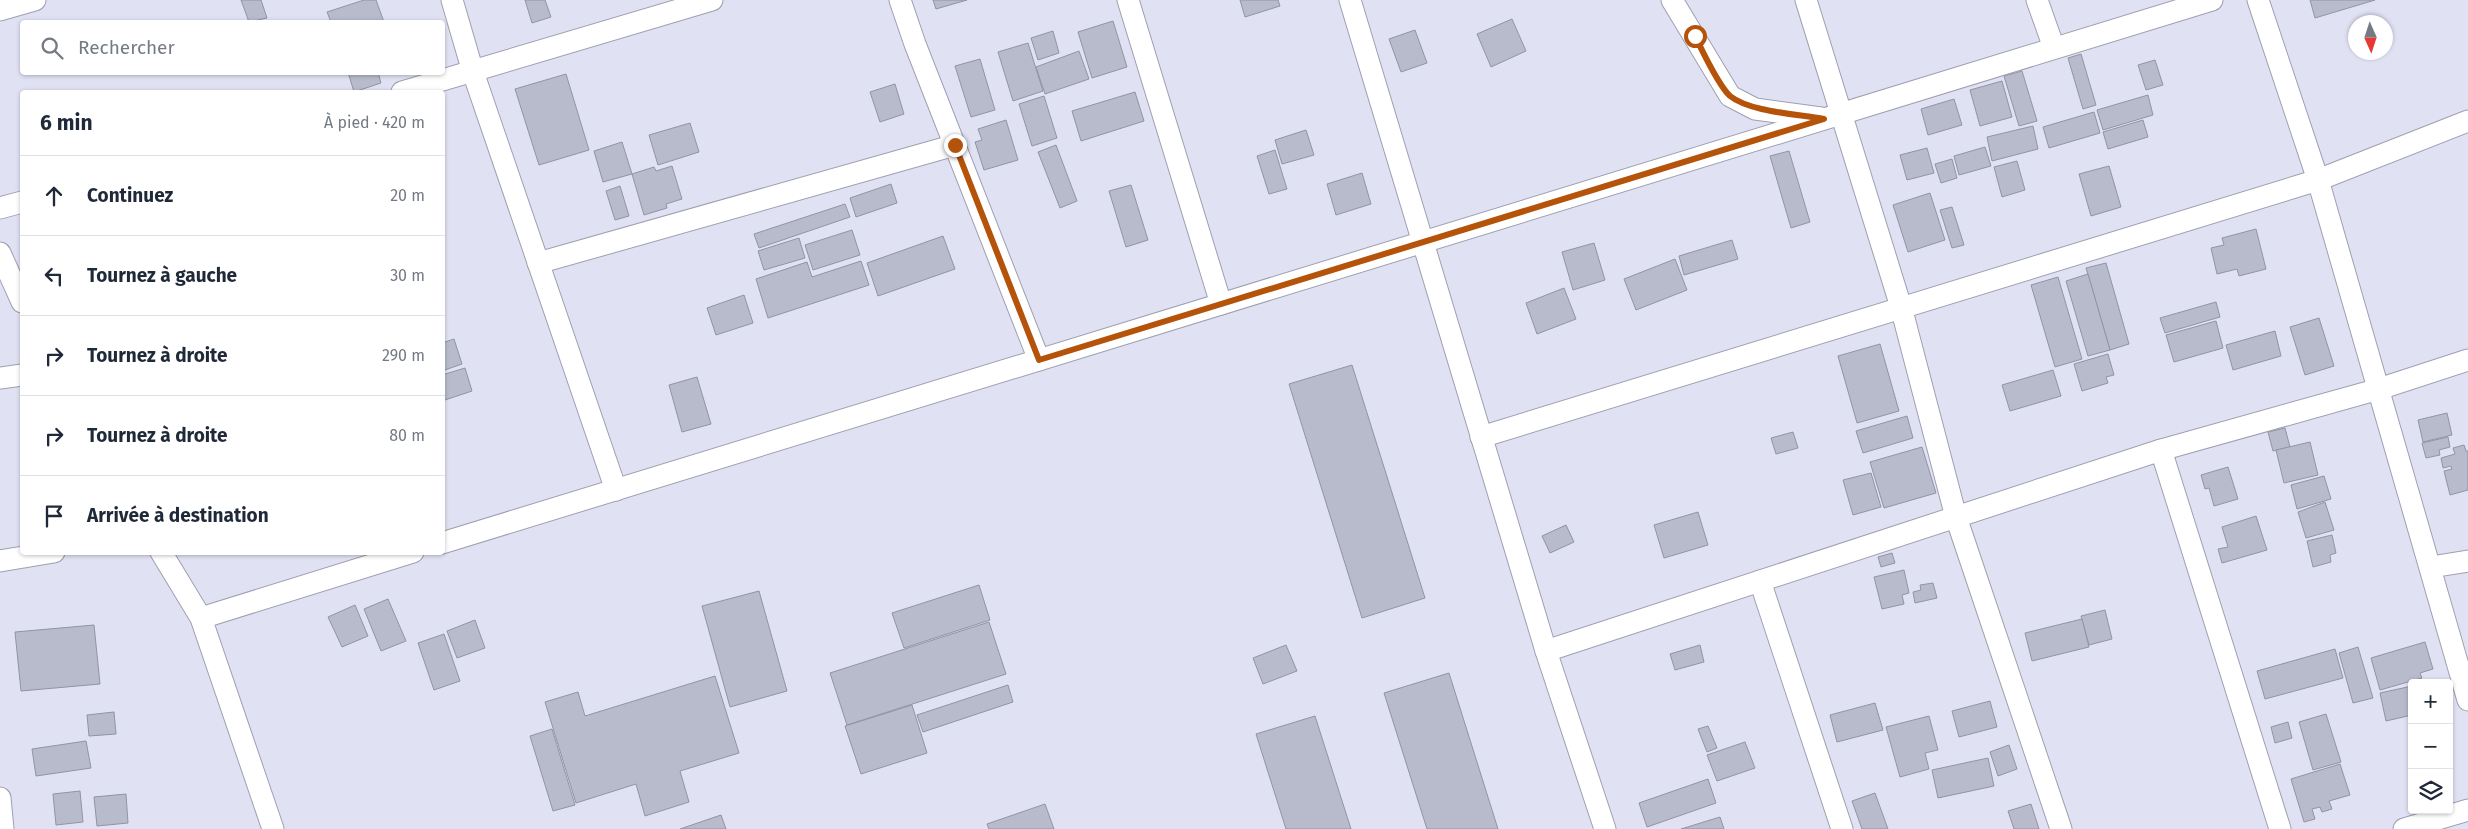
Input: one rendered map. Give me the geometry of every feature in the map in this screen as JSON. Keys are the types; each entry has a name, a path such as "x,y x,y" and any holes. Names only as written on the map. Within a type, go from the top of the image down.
{"street":[{"path":"0,10 35,0"},
{"path":"452,0 473,72 616,490"},
{"path":"409,90 473,72 682,4 712,0"},
{"path":"900,0 1039,360"},
{"path":"1128,0 1221,304"},
{"path":"1350,0 1546,651 1605,829"},
{"path":"1672,0 1730,96 1755,109 1832,116"},
{"path":"1806,0 1832,116 1901,307 1956,517 2061,829"},
{"path":"2037,0 2054,48"},
{"path":"445,542 2212,0"},
{"path":"2258,0 2318,180 2468,700"},
{"path":"1481,437 2318,180 2468,121"},
{"path":"538,263 955,145"},
{"path":"0,208 20,203"},
{"path":"0,253 20,298"},
{"path":"1546,651 2161,450 2379,389 2468,360"},
{"path":"0,378 20,375"},
{"path":"2161,450 2280,829"},
{"path":"0,561 36,555"},
{"path":"163,555 201,618 274,829"},
{"path":"201,618 402,555"},
{"path":"2431,567 2468,561"},
{"path":"1760,581 1842,829"},
{"path":"0,798 4,829"},
{"path":"2404,829 2468,810"}],"building":[{"path":"241,0 261,0 267,18 248,20"},
{"path":"364,0 376,0 383,20 330,20 327,12"},
{"path":"525,0 545,0 551,17 532,23"},
{"path":"933,0 967,0 936,9"},
{"path":"1240,0 1278,0 1280,6 1245,17"},
{"path":"2310,0 2375,0 2315,18"},
{"path":"1512,19 1526,51 1491,67 1477,34"},
{"path":"1113,21 1127,67 1092,78 1078,32"},
{"path":"1415,30 1427,63 1401,72 1389,39"},
{"path":"1053,31 1059,53 1038,60 1031,38"},
{"path":"1028,43 1043,91 1013,101 998,52"},
{"path":"1079,51 1089,79 1045,94 1036,67"},
{"path":"2081,54 2096,105 2083,109 2068,58"},
{"path":"980,59 995,110 971,117 955,66"},
{"path":"2155,60 2163,85 2146,90 2138,65"},
{"path":"2022,71 2037,121 2019,126 2004,76"},
{"path":"566,74 589,150 539,165 515,89"},
{"path":"349,75 379,75 381,83 360,90 353,90"},
{"path":"2002,81 2012,117 1980,126 1970,90"},
{"path":"895,84 904,114 880,122 870,92"},
{"path":"1135,92 1144,121 1081,141 1072,111"},
{"path":"2148,95 2153,115 2103,130 2097,110"},
{"path":"1044,96 1057,138 1032,146 1019,104"},
{"path":"1954,99 1962,125 1928,135 1921,109"},
{"path":"2094,112 2100,133 2049,148 2043,127"},
{"path":"1006,120 1018,160 984,170 975,142 982,140 978,129"},
{"path":"2143,120 2148,137 2108,149 2103,132"},
{"path":"690,123 699,152 658,165 649,135"},
{"path":"2033,126 2038,149 1992,161 1987,137"},
{"path":"1306,130 1314,155 1282,164 1275,140"},
{"path":"622,142 632,174 603,182 594,151"},
{"path":"1056,145 1077,201 1060,208 1038,152"},
{"path":"1985,147 1991,166 1959,175 1954,156"},
{"path":"1927,148 1934,173 1907,180 1900,155"},
{"path":"1275,150 1287,189 1269,194 1257,156"},
{"path":"1789,151 1810,222 1791,228 1770,156"},
{"path":"1952,159 1957,178 1941,183 1935,164"},
{"path":"2017,161 2025,190 2002,197 1994,167"},
{"path":"672,166 682,199 666,204 667,208 644,215 632,174 654,167 656,171"},
{"path":"2109,166 2121,207 2091,216 2079,174"},
{"path":"1362,173 1371,204 1336,215 1327,184"},
{"path":"891,184 897,203 856,217 850,198"},
{"path":"1131,185 1148,240 1126,247 1109,191"},
{"path":"620,186 629,216 615,220 606,191"},
{"path":"1930,193 1945,240 1908,252 1893,205"},
{"path":"845,204 850,217 759,248 754,234"},
{"path":"1952,207 1964,245 1952,248 1940,210"},
{"path":"2256,229 2266,269 2239,276 2237,269 2217,274 2211,248 2224,245 2222,238"},
{"path":"852,230 860,255 813,270 805,245"},
{"path":"943,236 955,269 878,296 867,263"},
{"path":"799,238 805,258 764,270 758,251"},
{"path":"1732,240 1738,259 1684,275 1679,256"},
{"path":"1594,243 1605,280 1573,290 1562,252"},
{"path":"1675,259 1687,290 1636,310 1624,279"},
{"path":"861,261 869,285 768,318 756,279 807,262 812,277"},
{"path":"2106,263 2129,344 2110,350 2086,268"},
{"path":"2088,274 2110,350 2088,356 2066,281"},
{"path":"2058,277 2082,359 2055,367 2031,285"},
{"path":"1564,288 1576,319 1537,334 1526,303"},
{"path":"744,295 753,323 716,335 707,308"},
{"path":"2216,302 2220,317 2165,333 2160,318"},
{"path":"2319,318 2334,366 2305,375 2290,327"},
{"path":"2216,321 2223,348 2174,362 2166,335"},
{"path":"2275,331 2281,356 2233,370 2226,345"},
{"path":"454,339 462,364 445,370 445,342"},
{"path":"1880,344 1899,411 1857,423 1838,356"},
{"path":"2108,354 2114,375 2106,377 2108,383 2082,391 2074,364"},
{"path":"1352,365 1425,598 1362,618 1289,384"},
{"path":"465,368 472,391 445,400 445,374"},
{"path":"2053,370 2061,396 2010,411 2002,385"},
{"path":"697,377 711,424 682,432 669,385"},
{"path":"2447,413 2452,435 2423,442 2418,420"},
{"path":"1907,416 1913,438 1863,453 1856,431"},
{"path":"2285,428 2290,447 2273,451 2268,432"},
{"path":"1793,432 1798,448 1776,454 1771,438"},
{"path":"2448,437 2450,447 2439,450 2440,455 2426,458 2422,443"},
{"path":"2310,442 2318,475 2284,483 2276,450"},
{"path":"2464,445 2466,451 2468,451 2468,490 2450,495 2444,471 2452,469 2451,466 2443,468 2441,458 2455,454 2453,448"},
{"path":"1922,447 1936,493 1884,508 1870,462"},
{"path":"2228,467 2238,499 2214,506 2209,488 2205,489 2201,475"},
{"path":"1871,473 1881,507 1853,515 1843,480"},
{"path":"2324,476 2331,499 2297,509 2291,485"},
{"path":"2325,502 2334,530 2306,538 2298,512"},
{"path":"1698,512 1708,545 1664,558 1654,525"},
{"path":"2256,516 2267,550 2222,563 2218,549 2228,547 2222,527"},
{"path":"1566,525 1574,542 1550,553 1542,536"},
{"path":"2332,535 2336,553 2330,555 2331,562 2313,567 2307,541"},
{"path":"1892,553 1895,563 1881,567 1878,557"},
{"path":"1904,570 1909,593 1902,595 1904,604 1882,609 1874,577"},
{"path":"1933,583 1937,598 1915,603 1913,592 1921,590 1920,585"},
{"path":"979,585 990,620 904,648 892,613"},
{"path":"759,591 787,691 730,707 702,606"},
{"path":"388,599 406,641 381,651 364,609"},
{"path":"355,605 368,636 342,647 328,617"},
{"path":"2105,610 2112,639 2089,645 2081,616"},
{"path":"2082,619 2089,647 2032,661 2025,633"},
{"path":"475,620 485,648 457,658 447,631"},
{"path":"989,622 1006,674 847,725 830,673"},
{"path":"94,625 100,684 21,691 15,632"},
{"path":"444,634 460,681 434,690 418,643"},
{"path":"2425,642 2433,669 2420,673 2422,678 2408,679 2408,682 2380,690 2371,658"},
{"path":"1286,645 1297,671 1263,684 1253,658"},
{"path":"1700,645 1704,662 1675,670 1670,654"},
{"path":"2358,647 2373,698 2353,703 2339,653"},
{"path":"2335,649 2343,678 2265,699 2257,671"},
{"path":"1449,673 1498,829 1427,829 1384,693"},
{"path":"715,676 739,753 680,771 689,802 645,816 636,784 576,803 545,702 578,692 585,716"},
{"path":"1008,685 1013,702 923,732 917,715"},
{"path":"2408,687 2408,716 2386,721 2380,693"},
{"path":"1990,701 1997,727 1959,737 1952,711"},
{"path":"1875,703 1883,730 1837,742 1830,715"},
{"path":"912,705 927,753 861,774 845,726"},
{"path":"114,712 116,734 89,736 87,715"},
{"path":"2326,714 2341,762 2313,770 2299,722"},
{"path":"1315,716 1351,829 1286,829 1256,734"},
{"path":"1929,716 1938,750 1925,753 1929,769 1900,777 1886,727"},
{"path":"2288,722 2292,738 2275,743 2271,727"},
{"path":"1708,726 1717,748 1707,752 1698,729"},
{"path":"552,729 575,805 553,811 530,736"},
{"path":"86,741 91,768 36,776 32,749"},
{"path":"1745,742 1755,768 1717,781 1707,755"},
{"path":"2009,745 2017,769 1998,776 1990,752"},
{"path":"1988,758 1994,786 1938,798 1932,770"},
{"path":"2340,764 2350,795 2329,801 2332,809 2322,812 2320,807 2312,809 2315,819 2304,822 2291,779"},
{"path":"1708,779 1716,803 1647,827 1639,803"},
{"path":"80,791 83,822 56,825 53,794"},
{"path":"1875,793 1888,829 1862,829 1852,801"},
{"path":"126,794 128,823 97,826 94,797"},
{"path":"1045,804 1054,829 989,829 987,824"},
{"path":"2031,804 2039,829 2014,829 2008,811"},
{"path":"721,815 726,829 680,829"},
{"path":"1720,817 1724,829 1681,829"}],"route":[{"path":"955,145 1039,360 1824,119 1755,109 1730,96 1709,65 1695,36"}]}
